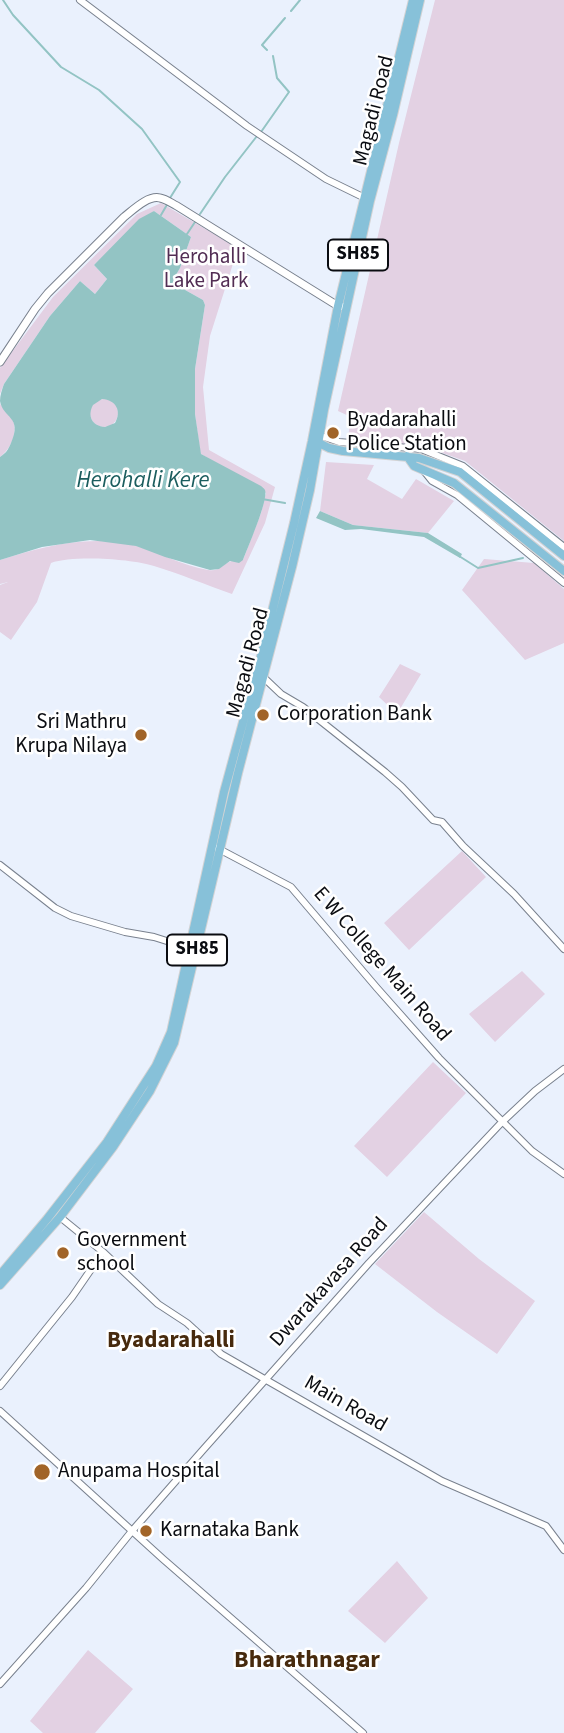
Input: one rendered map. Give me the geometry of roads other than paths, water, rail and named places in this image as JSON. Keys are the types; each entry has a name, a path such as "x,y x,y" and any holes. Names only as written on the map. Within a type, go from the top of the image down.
{"main road":[{"name":"Magadi Road","path":"0,1285 60,1217 113,1147 150,1091 174,1043 217,847 227,781 301,512 342,306 413,0"},
{"name":"Magadi Road","path":"367,199 393,115 420,0"},
{"path":"0,362 35,309 58,282 129,212 150,198 162,198 177,206 342,306"},
{"path":"317,440 329,448 407,456 460,472 564,556"},
{"path":"407,456 414,466 454,483 564,571"},
{"name":"Magadi Road","path":"0,1275 107,1143 156,1066 171,1032 190,948 292,567 301,512"}],"street":[{"path":"80,0 257,132 340,187 367,199"},
{"path":"317,440 421,449 450,460 463,466 564,547"},
{"path":"423,469 432,481 457,495 564,583"},
{"path":"256,670 281,694 303,707 385,772 433,820 442,822 564,949"},
{"name":"E W College Main Road","path":"217,847 291,887 439,1058 532,1151 564,1174"},
{"path":"0,864 55,908 71,916 190,948"},
{"name":"Dwarakavasa Road","path":"0,1684 369,1263 502,1122 535,1091 564,1069"},
{"name":"Main Road","path":"60,1217 103,1252 158,1304 187,1323 221,1353 442,1481 546,1526 564,1550"},
{"path":"0,1386 72,1297 103,1252"},
{"path":"0,1411 132,1531 363,1733"}],"water":[{"name":"Herohalli Kere","path":"154,211 191,237 173,280 178,286 203,300 205,305 195,369 195,414 201,454 265,490 261,513 243,560 239,563 230,561 219,569 210,570 136,546 90,540 42,547 0,560 0,457 9,448 15,428 0,401 4,384 50,316 80,281 95,294 107,279 94,265 139,219","holes":["102,399 111,401 118,410 115,423 105,427 94,422 91,417 93,405"]},
{"path":"320,511 353,525 428,533 462,554 460,558 424,537 361,529 345,530 316,518"}],"waterway":[{"path":"3,0 13,15 61,67 99,90 142,129 180,182 170,198"},
{"path":"291,11 300,0"},
{"path":"267,50 262,45 285,18"},
{"path":"261,132 289,92 277,78 273,56"},
{"path":"200,214 257,136"},
{"path":"161,215 168,203"},
{"path":"187,234 195,222"},
{"path":"262,499 285,503"},
{"path":"459,556 478,568 523,558"}],"place":[{"name":"Byadarahalli Police Station","path":"333,433"},
{"name":"Corporation Bank","path":"263,715"},
{"name":"Sri Mathru Krupa Nilaya","path":"141,735"},
{"name":"Government school","path":"63,1253"},
{"name":"Anupama Hospital","path":"42,1472"},
{"name":"Karnataka Bank","path":"146,1531"}],"district":[{"name":"Byadarahalli","path":"171,1342"},
{"name":"Bharathnagar","path":"307,1662"}],"park label":[{"name":"Herohalli Lake Park","path":"206,270"}]}
